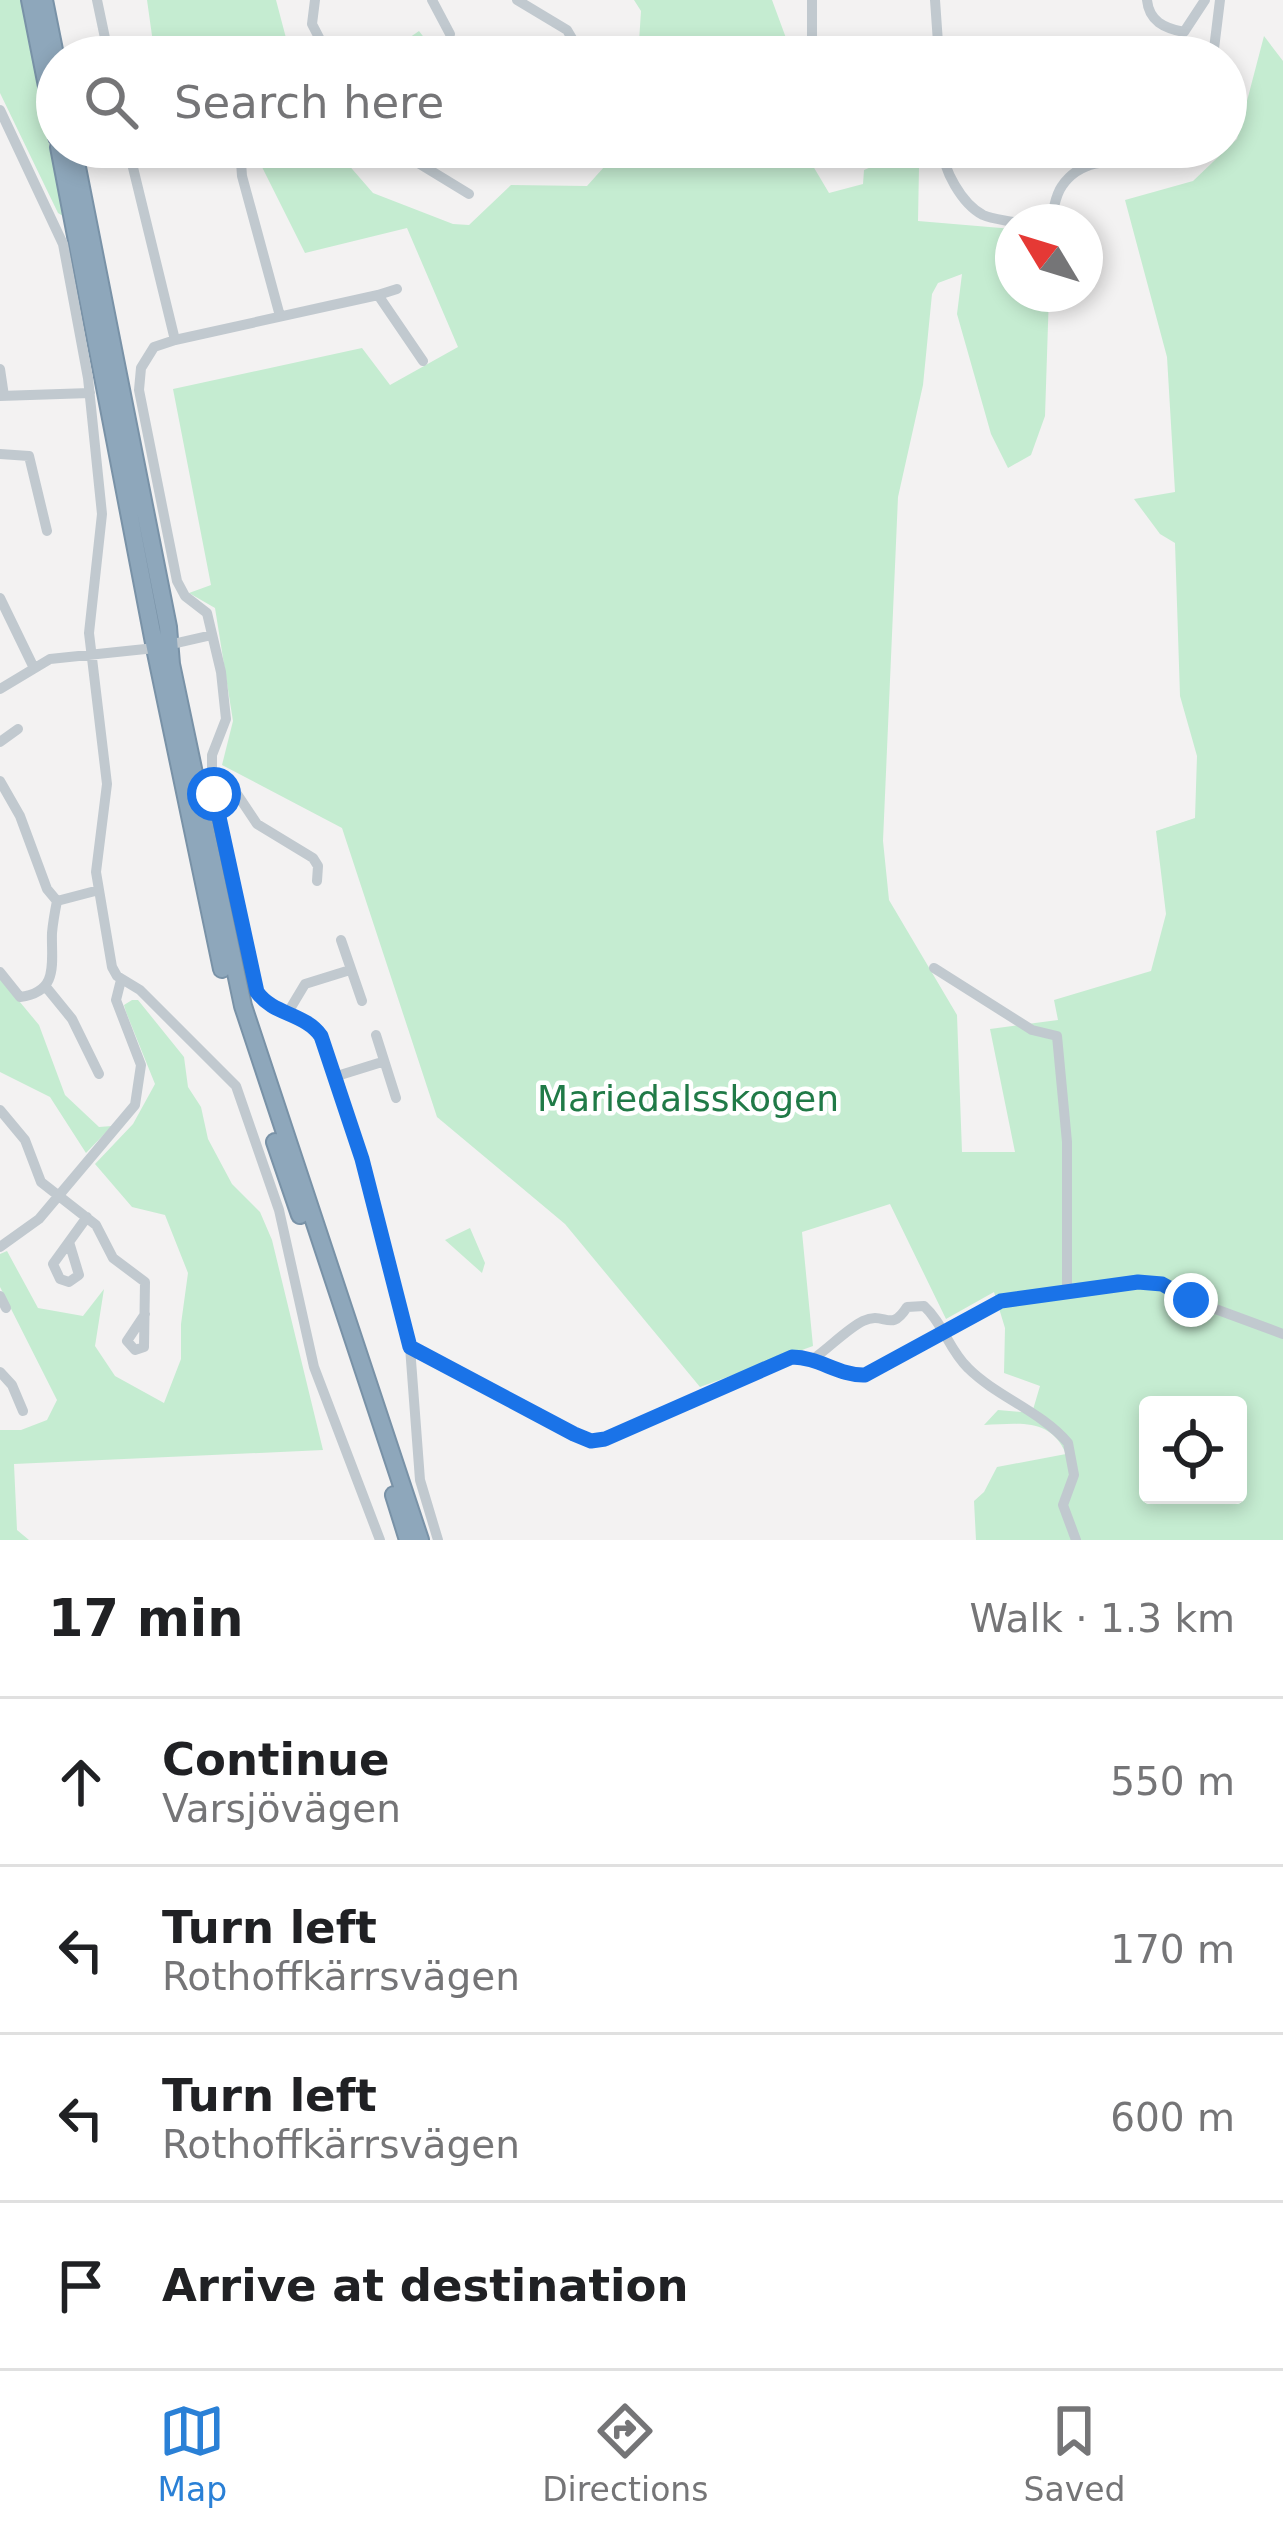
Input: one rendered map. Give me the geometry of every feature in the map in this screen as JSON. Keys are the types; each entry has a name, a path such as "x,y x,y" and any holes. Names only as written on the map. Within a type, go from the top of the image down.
{"highway":[{"path":"30,0 37,36"},
{"path":"44,0 51,36"},
{"path":"63,168 162,647 220,964 288,1185 408,1540"},
{"path":"77,168 168,627 162,647"},
{"path":"288,1185 420,1540"}],"street":[{"path":"98,0 105,36"},
{"path":"315,0 312,24 318,36"},
{"path":"432,0 450,34"},
{"path":"517,0 571,36"},
{"path":"812,0 812,36"},
{"path":"935,0 938,36"},
{"path":"1147,0 1148,11 1159,24 1184,32 1205,0"},
{"path":"1216,36 1220,0"},
{"path":"2,119 63,244 90,393 102,514 90,600 91,654 106,784 96,857 112,967 236,1086 288,1185 314,1367 380,1540"},
{"path":"133,168 175,340"},
{"path":"242,168 280,316"},
{"path":"426,168 469,194"},
{"path":"949,168 957,187 977,211 995,217"},
{"path":"1056,204 1064,184 1080,168"},
{"path":"397,289 154,347 141,368 139,390 176,581 185,596 207,613 212,635 226,719 212,755 212,780 257,992 265,1003 318,1030 337,1076 410,1347 418,1468 438,1540"},
{"path":"378,295 423,362"},
{"path":"0,369 2,396 90,393"},
{"path":"0,454 29,456 47,531"},
{"path":"0,598 33,666"},
{"path":"0,688 50,659 162,647 212,635"},
{"path":"0,742 18,728"},
{"path":"212,780 233,788 257,824 313,858 317,881"},
{"path":"0,781 20,816 46,890 57,901"},
{"path":"57,901 99,890"},
{"path":"0,972 20,998 46,987 55,971 52,936 57,901"},
{"path":"340,940 362,1001"},
{"path":"934,968 1032,1030 1058,1036 1067,1142 1067,1293"},
{"path":"287,1014 305,985 350,970"},
{"path":"0,1246 29,1229 59,1198 126,1119 140,1090 139,1055 116,1000 121,980"},
{"path":"46,987 72,1019 99,1074"},
{"path":"376,1035 396,1098"},
{"path":"337,1076 382,1062"},
{"path":"0,1110 25,1140 41,1182 101,1230 112,1258 142,1279 145,1314"},
{"path":"69,1242 87,1217"},
{"path":"410,1347 574,1434 597,1441 792,1357 865,1375 1001,1301 1138,1282 1162,1284 1191,1300 1283,1334"},
{"path":"813,1359 862,1322 877,1318 892,1322 907,1307 923,1306 978,1377 1068,1443 1073,1474 1063,1505 1076,1540"},
{"path":"0,1372 12,1385 23,1411"}],"green space":[{"path":"0,0 21,0 36,77 36,167 0,93"},
{"path":"147,0 276,0 285,36 152,36"},
{"path":"634,0 772,0 785,36 639,36 641,11"},
{"name":"Mariedalsskogen","path":"1264,36 1283,61 1283,1540 976,1540 974,1501 997,1467 1066,1454 1060,1442 1042,1428 984,1425 998,1410 1032,1413 1040,1386 1004,1373 1005,1328 994,1292 946,1319 890,1204 802,1232 813,1346 700,1387 565,1224 437,1117 342,828 222,765 233,721 215,608 189,593 211,585 173,389 362,348 390,385 458,347 407,228 305,253 262,168 351,168 373,193 453,224 469,225 511,185 587,186 603,168 814,168 829,193 863,184 864,170 869,168 919,168 918,221 995,227 995,312 1048,312 1045,416 1031,455 1008,468 991,434 957,314 962,274 938,283 932,294 923,385 898,497 883,841 889,900 957,1015 962,1152 1015,1152 990,1029 1058,1020 1054,1000 1151,971 1166,914 1156,831 1195,818 1197,756 1180,696 1175,543 1160,534 1134,499 1175,492 1167,357 1125,200 1193,181 1207,168 1247,168 1247,101"},
{"path":"36,168 54,168 63,216"},
{"path":"0,978 39,1025 65,1095 99,1127 112,1126 86,1153 50,1097 0,1072"},
{"path":"138,1000 184,1057 188,1087 201,1107 208,1139 232,1184 260,1212 272,1240 323,1450 14,1464 17,1530 29,1540 0,1540 0,1430 21,1430 47,1420 57,1400 0,1287 0,1254 7,1251 38,1308 83,1316 104,1289 95,1346 115,1376 164,1403 181,1359 188,1273 165,1215 132,1207 95,1164 133,1124 155,1084 124,1005"},
{"path":"470,1228 485,1263 482,1273 445,1240"}],"route":[{"path":"214,794 257,992 269,1006 314,1025 321,1036 362,1159 410,1347 574,1434 591,1441 605,1439 792,1357 865,1375 1001,1301 1138,1282 1162,1284 1191,1300"}]}
